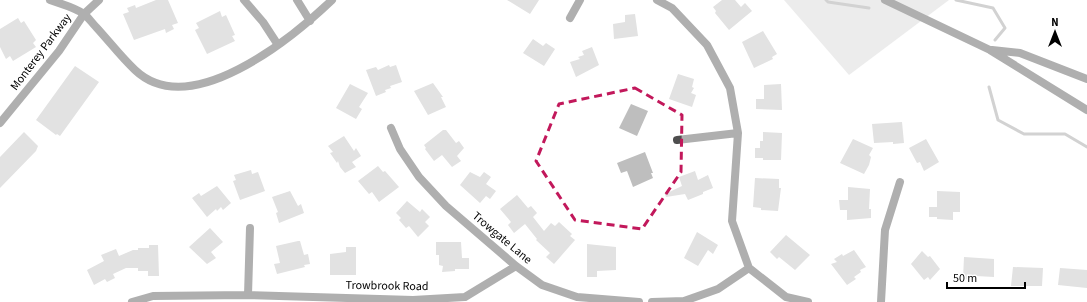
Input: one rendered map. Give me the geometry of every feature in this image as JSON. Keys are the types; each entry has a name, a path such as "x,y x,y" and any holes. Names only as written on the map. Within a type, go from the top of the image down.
{"street":[{"name":"Monterey Parkway","path":"50,0 84,14 136,71 154,82 172,87 196,86 213,81 247,63 278,45 310,21 332,0"},
{"name":"Monterey Parkway","path":"0,123 59,51 84,14 99,0"},
{"path":"244,0 263,22 278,45"},
{"path":"297,0 310,21"},
{"path":"570,18 580,0"},
{"path":"657,0 672,8 707,46 730,88 738,133 732,221 749,268 786,297 808,302"},
{"path":"885,0 990,50 1087,110"},
{"path":"990,50 1020,53 1087,79"},
{"name":"Trowgate Lane","path":"392,128 400,149 419,177 446,206 516,266 542,285 577,297 639,302"},
{"path":"677,140 738,133"},
{"path":"880,302 885,230 900,182"},
{"path":"248,295 250,228"},
{"name":"Trowbrook Road","path":"132,302 153,296 248,295 413,300 466,297 516,266"},
{"path":"652,302 684,301 718,288 749,268"}],"highlighted area":[{"path":"635,88 682,115 681,172 642,229 575,220 536,161 559,104"}],"shaded area":[{"path":"784,0 949,0 849,75"}],"building":[{"path":"156,0 168,0 178,23 172,25 174,29 166,33 165,29 134,40 123,14 129,12 127,8 135,5 136,8"},
{"path":"507,0 539,0 530,14"},
{"path":"722,0 735,0 741,7 745,3 752,11 729,30 715,13 716,11 713,7"},
{"path":"220,11 222,17 226,15 235,35 232,36 235,41 207,54 195,30 199,28 196,23"},
{"path":"635,14 638,36 614,39 613,24 625,22 625,15"},
{"path":"18,18 21,23 24,21 36,40 33,43 36,47 13,61 10,56 6,59 0,47 0,29"},
{"path":"763,31 777,54 772,57 773,59 754,68 742,42"},
{"path":"533,39 543,46 546,43 555,49 544,66 523,53"},
{"path":"592,47 599,65 576,77 570,62 580,59 578,57 584,55 582,51"},
{"path":"389,65 390,67 396,65 402,82 390,86 391,88 385,90 386,92 376,96 366,70 376,67 378,70"},
{"path":"75,66 99,82 60,136 57,134 56,135 36,120"},
{"path":"678,74 694,79 692,87 694,88 691,93 696,95 692,107 669,99"},
{"path":"433,83 443,97 441,97 446,107 428,115 414,91"},
{"path":"350,84 368,93 359,107 362,109 356,119 336,108"},
{"path":"781,84 782,110 756,109 756,99 764,99 764,85"},
{"path":"631,104 648,111 637,136 619,128"},
{"path":"902,122 904,143 874,143 872,124"},
{"path":"443,130 446,130 456,143 459,141 464,148 457,156 461,161 452,167 442,155 434,161 425,149 426,148 424,145"},
{"path":"24,132 38,146 36,151 0,188 0,157"},
{"path":"763,132 782,133 781,160 763,160 763,158 755,158 755,148 760,148 760,141 763,141"},
{"path":"344,136 354,151 356,148 361,156 352,162 356,167 345,173 340,167 338,161 337,163 330,153 333,152 328,146"},
{"path":"853,139 873,148 869,155 871,157 869,165 864,174 840,163"},
{"path":"926,139 939,162 924,171 920,162 917,163 909,148"},
{"path":"645,152 653,173 651,173 653,178 633,187 627,171 621,173 617,163"},
{"path":"378,166 383,172 385,171 399,187 379,202 372,192 369,194 358,181"},
{"path":"251,170 252,174 258,172 265,191 240,200 233,181 236,180 234,175"},
{"path":"695,171 698,180 708,175 713,188 688,200 685,194 666,197 665,194 682,186 679,177"},
{"path":"470,172 480,177 484,172 491,177 486,184 496,191 490,199 486,196 480,203 460,185"},
{"path":"755,178 779,179 779,188 781,188 778,211 761,210 761,208 753,207"},
{"path":"217,186 231,203 223,210 221,207 217,211 216,209 207,217 192,198 199,193 201,196"},
{"path":"848,187 870,189 869,209 871,209 871,218 847,220 847,210 840,210 839,200 848,200"},
{"path":"290,191 298,206 301,204 304,213 279,223 276,213 278,212 272,197"},
{"path":"937,191 960,192 960,212 953,212 953,220 929,217 929,207 937,207"},
{"path":"517,195 528,208 531,206 537,213 533,217 544,231 551,223 555,226 559,222 572,234 570,236 575,240 554,264 546,257 550,253 536,240 537,239 525,224 514,233 508,225 511,222 500,209"},
{"path":"407,201 420,212 422,209 430,217 425,222 429,226 418,237 409,226 406,228 399,220 401,218 396,213"},
{"path":"210,228 223,242 211,252 216,258 207,264 189,247"},
{"path":"697,232 718,245 713,254 708,250 698,266 684,258"},
{"path":"786,235 810,255 795,270 779,257 777,259 770,252"},
{"path":"300,241 304,255 308,254 310,264 304,265 305,267 277,274 274,264 280,263 276,246"},
{"path":"436,242 461,242 462,258 469,258 469,269 455,269 455,271 442,272 443,266 439,265 439,255 436,255"},
{"path":"587,244 616,247 616,270 597,271 597,277 587,277"},
{"path":"149,245 158,245 159,276 148,276 148,271 138,271 138,268 126,268 113,274 115,278 107,282 105,279 94,285 87,270 104,261 101,255 116,249 119,256 133,250 138,250 138,248 149,248"},
{"path":"346,247 356,247 356,275 330,275 330,254 346,252"},
{"path":"854,250 866,267 860,270 861,272 854,277 856,279 847,285 831,264 837,262 834,259 842,254 843,256"},
{"path":"922,251 928,257 930,256 940,269 930,280 928,277 924,280 911,264"},
{"path":"964,257 994,259 994,277 976,276 976,280 963,279"},
{"path":"1013,267 1043,268 1042,286 1011,286"},
{"path":"1060,268 1087,270 1087,288 1058,285"}],"waterway":[{"path":"826,0 828,2 869,8"},
{"path":"956,0 993,8 1005,28 995,40"},
{"path":"989,87 998,120 1024,134 1065,134 1087,147"}]}
